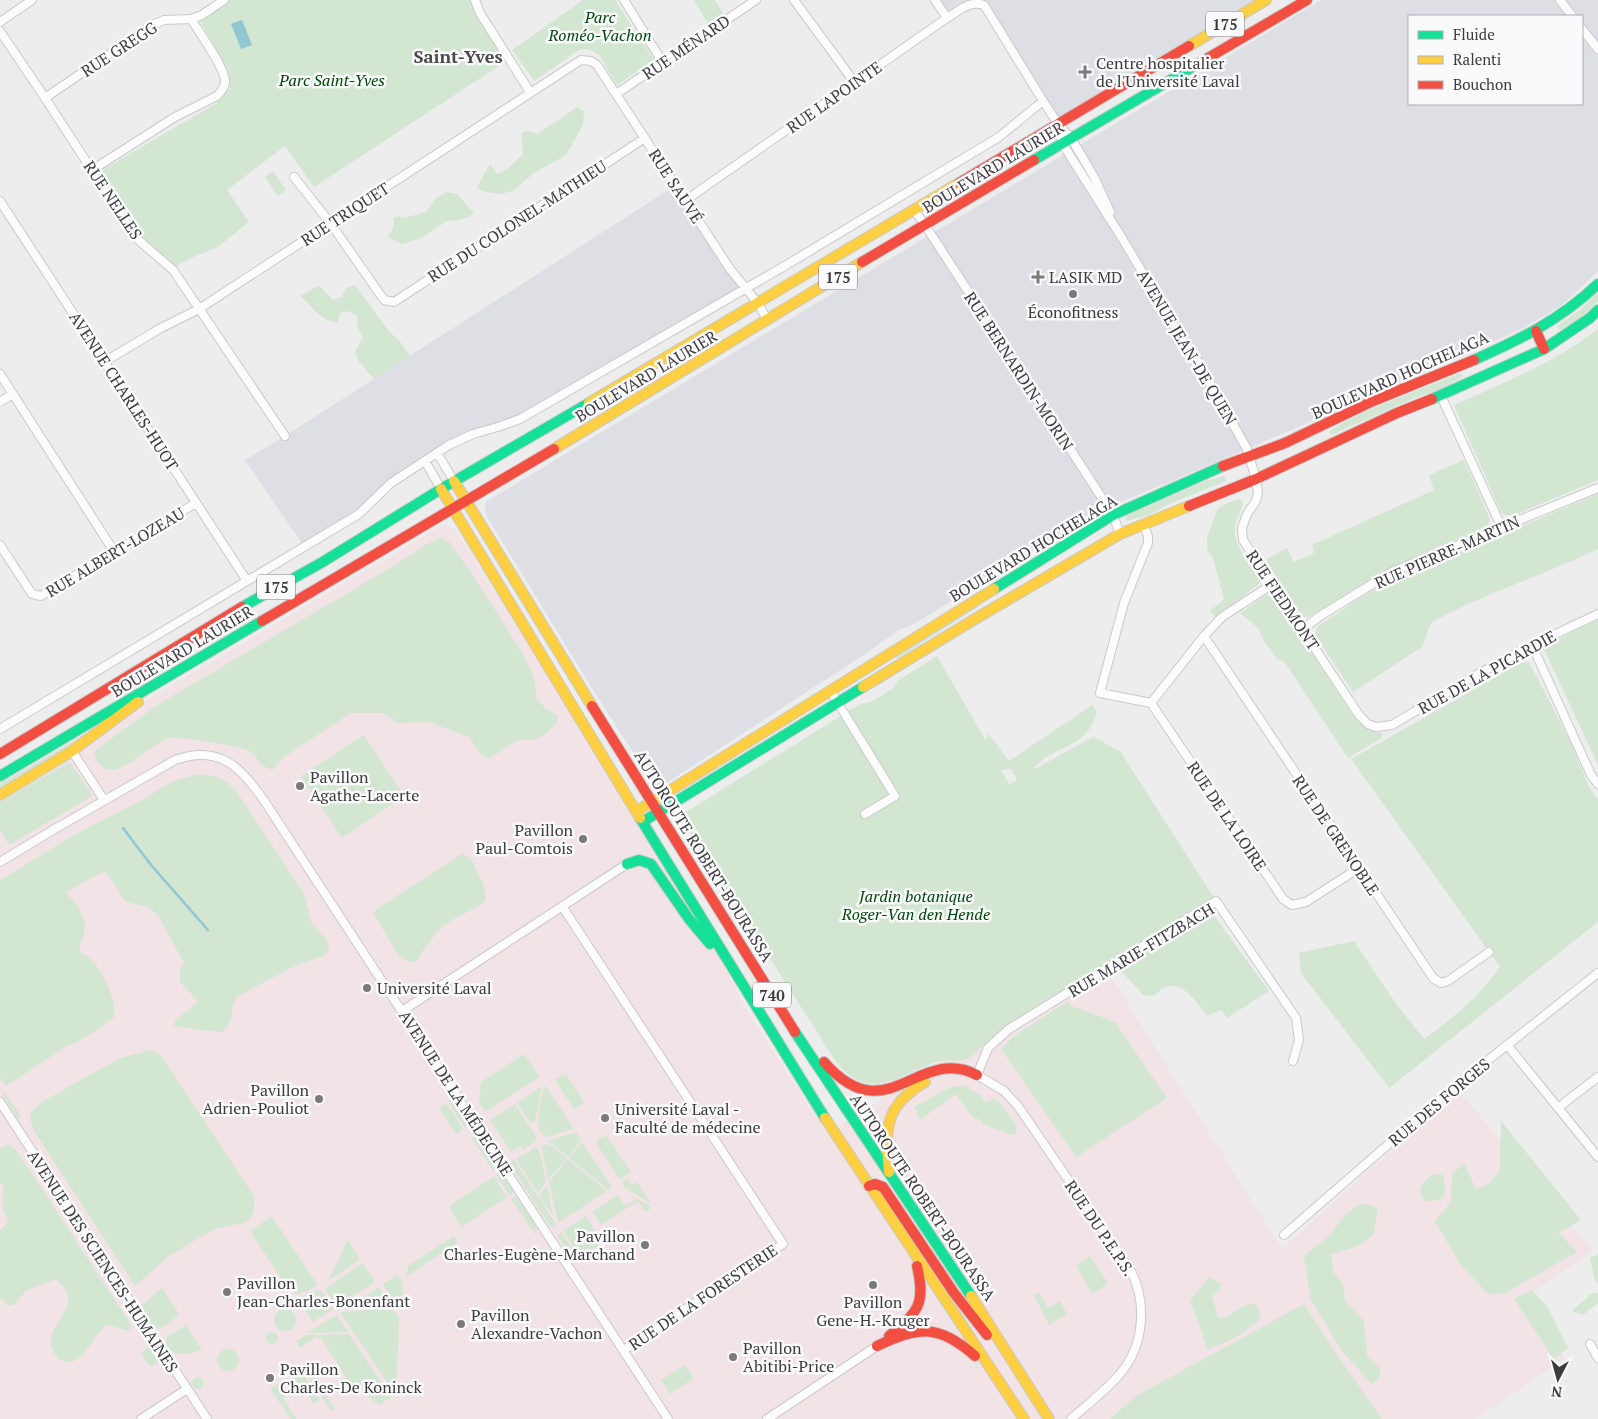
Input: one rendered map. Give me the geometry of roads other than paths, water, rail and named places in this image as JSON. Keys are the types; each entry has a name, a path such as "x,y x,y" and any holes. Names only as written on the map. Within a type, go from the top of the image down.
{"main road":[{"name":"BOULEVARD LAURIER","path":"0,754 246,604 321,563 454,481 1266,0"},
{"name":"BOULEVARD LAURIER","path":"0,776 616,412 1066,140 1307,0"},
{"name":"BOULEVARD HOCHELAGA","path":"637,811 1113,515 1211,471 1286,443 1373,401 1435,377 1536,331 1580,301 1598,284"},
{"name":"BOULEVARD HOCHELAGA","path":"644,821 975,618 1120,534 1256,479 1398,413 1442,396 1544,349 1590,318 1598,310"},
{"path":"1536,331 1544,349"},
{"name":"AUTOROUTE ROBERT-BOURASSA","path":"454,481 502,562 788,1021 1050,1419"},
{"name":"AUTOROUTE ROBERT-BOURASSA","path":"441,489 776,1039 869,1186 1024,1419"},
{"path":"0,795 72,751 169,677"},
{"path":"627,864 639,860 646,860 651,864 672,896 702,933 740,991 776,1039"},
{"path":"788,1021 830,1070 841,1080 860,1089 869,1091 892,1089 929,1072 950,1068 962,1068 977,1075"},
{"path":"890,1174 886,1132 897,1103 910,1090 926,1081 949,1075 977,1075"},
{"path":"869,1186 875,1184 884,1187 954,1293 1037,1401"},
{"path":"877,1346 910,1319 919,1306 922,1290 914,1254"},
{"path":"877,1346 916,1331 945,1334 954,1338 968,1349 1001,1385"}],"street":[{"path":"0,22 32,0"},
{"name":"RUE GREGG","path":"45,98 152,25 164,20 191,19 202,15 224,0"},
{"path":"475,0 480,13 530,92"},
{"path":"624,0 663,63"},
{"name":"RUE MÉNARD","path":"616,94 756,0"},
{"path":"794,0 855,83"},
{"path":"935,0 947,18"},
{"path":"1560,0 1571,15"},
{"name":"RUE LAPOINTE","path":"686,200 947,18 970,4 978,2 984,5"},
{"name":"AVENUE JEAN-DE QUEN","path":"984,5 1058,124 1122,238 1183,340 1199,363 1250,457"},
{"path":"92,170 175,117 217,96 222,90 225,84 224,71 191,19"},
{"path":"1583,30 1598,49"},
{"name":"RUE NELLES","path":"0,31 136,238 173,270 284,436"},
{"name":"RUE TRIQUET","path":"104,362 159,329 198,309 581,60"},
{"name":"RUE SAUVÉ","path":"581,60 590,61 597,65 730,268 757,302 767,319"},
{"name":"BOULEVARD LAURIER","path":"0,729 360,514 391,482 425,460 473,434 520,419 796,259 999,137 1043,102"},
{"name":"RUE DU COLONEL-MATHIEU","path":"331,224 384,300 394,302 644,138"},
{"path":"294,177 331,224"},
{"name":"AVENUE CHARLES-HUOT","path":"0,200 247,581"},
{"name":"RUE BERNARDIN-MORIN","path":"914,210 926,224 1113,515 1120,534"},
{"path":"0,374 115,553"},
{"path":"0,402 13,394"},
{"path":"1442,396 1501,526"},
{"path":"437,453 454,481"},
{"name":"RUE FIEDMONT","path":"1250,457 1258,493 1256,501 1247,514 1242,528 1243,540 1359,715 1368,724 1376,727"},
{"path":"425,460 441,489"},
{"name":"RUE PIERRE-MARTIN","path":"1303,628 1392,572 1598,488"},
{"name":"RUE ALBERT-LOZEAU","path":"0,545 32,594 41,596 196,503"},
{"path":"1143,524 1148,536 1148,543 1124,603 1100,693 1151,703 1204,636 1222,617 1271,584"},
{"name":"RUE DE LA PICARDIE","path":"1376,727 1392,725 1471,678 1598,614"},
{"name":"RUE DE GRENOBLE","path":"1204,636 1433,978 1441,983 1448,981 1489,952"},
{"path":"1532,646 1591,775 1598,784"},
{"path":"830,690 895,796 864,814"},
{"name":"RUE DE LA LOIRE","path":"1151,703 1283,899 1292,905 1306,902 1358,868"},
{"path":"0,861 104,800 72,751"},
{"name":"AVENUE DE LA MÉDECINE","path":"104,800 168,763 184,757 200,755 216,757 239,769 250,780 668,1419"},
{"path":"402,1011 627,864"},
{"name":"RUE MARIE-FITZBACH","path":"977,1075 988,1048 1009,1029 1216,901 1296,1018 1299,1040 1293,1061"},
{"name":"RUE DE LA FORESTERIE","path":"562,906 783,1244 624,1350"},
{"name":"RUE DES FORGES","path":"1284,1236 1453,1088 1598,973"},
{"path":"1508,1046 1598,1157"},
{"name":"RUE DU P.E.P.S.","path":"977,1075 1004,1091 1018,1106 1132,1273 1139,1293 1141,1315 1139,1335 1133,1352 1120,1374 1071,1419"},
{"path":"1559,1107 1598,1076"},
{"name":"AVENUE DES SCIENCES-HUMAINES","path":"1,1105 207,1419"},
{"path":"0,1120 8,1115"},
{"path":"1590,1344 1598,1358"},
{"path":"767,1419 877,1346"},
{"path":"141,1419 187,1389"}],"water":[{"path":"242,20 252,45 241,49 231,24"}],"waterway":[{"path":"123,828 151,865 208,930"}],"place":[{"name":"Centre hospitalier de l'Université Laval","path":"1085,72"},
{"name":"LASIK MD","path":"1038,277"},
{"name":"Éconofitness","path":"1073,294"},
{"name":"Pavillon Agathe-Lacerte","path":"300,786"},
{"name":"Pavillon Paul-Comtois","path":"583,839"},
{"name":"Université Laval","path":"367,988"},
{"name":"Pavillon Adrien-Pouliot","path":"319,1099"},
{"name":"Université Laval - Faculté de médecine","path":"605,1118"},
{"name":"Pavillon Charles-Eugène-Marchand","path":"645,1245"},
{"name":"Pavillon Gene-H.-Kruger","path":"873,1285"},
{"name":"Pavillon Jean-Charles-Bonenfant","path":"227,1292"},
{"name":"Pavillon Alexandre-Vachon","path":"461,1324"},
{"name":"Pavillon Abitibi-Price","path":"733,1357"},
{"name":"Pavillon Charles-De Koninck","path":"270,1378"}],"district":[{"name":"Saint-Yves","path":"458,56"}],"park label":[{"name":"Parc Roméo-Vachon","path":"600,26"},
{"name":"Parc Saint-Yves","path":"332,80"},
{"name":"Jardin botanique Roger-Van den Hende","path":"916,905"}]}
